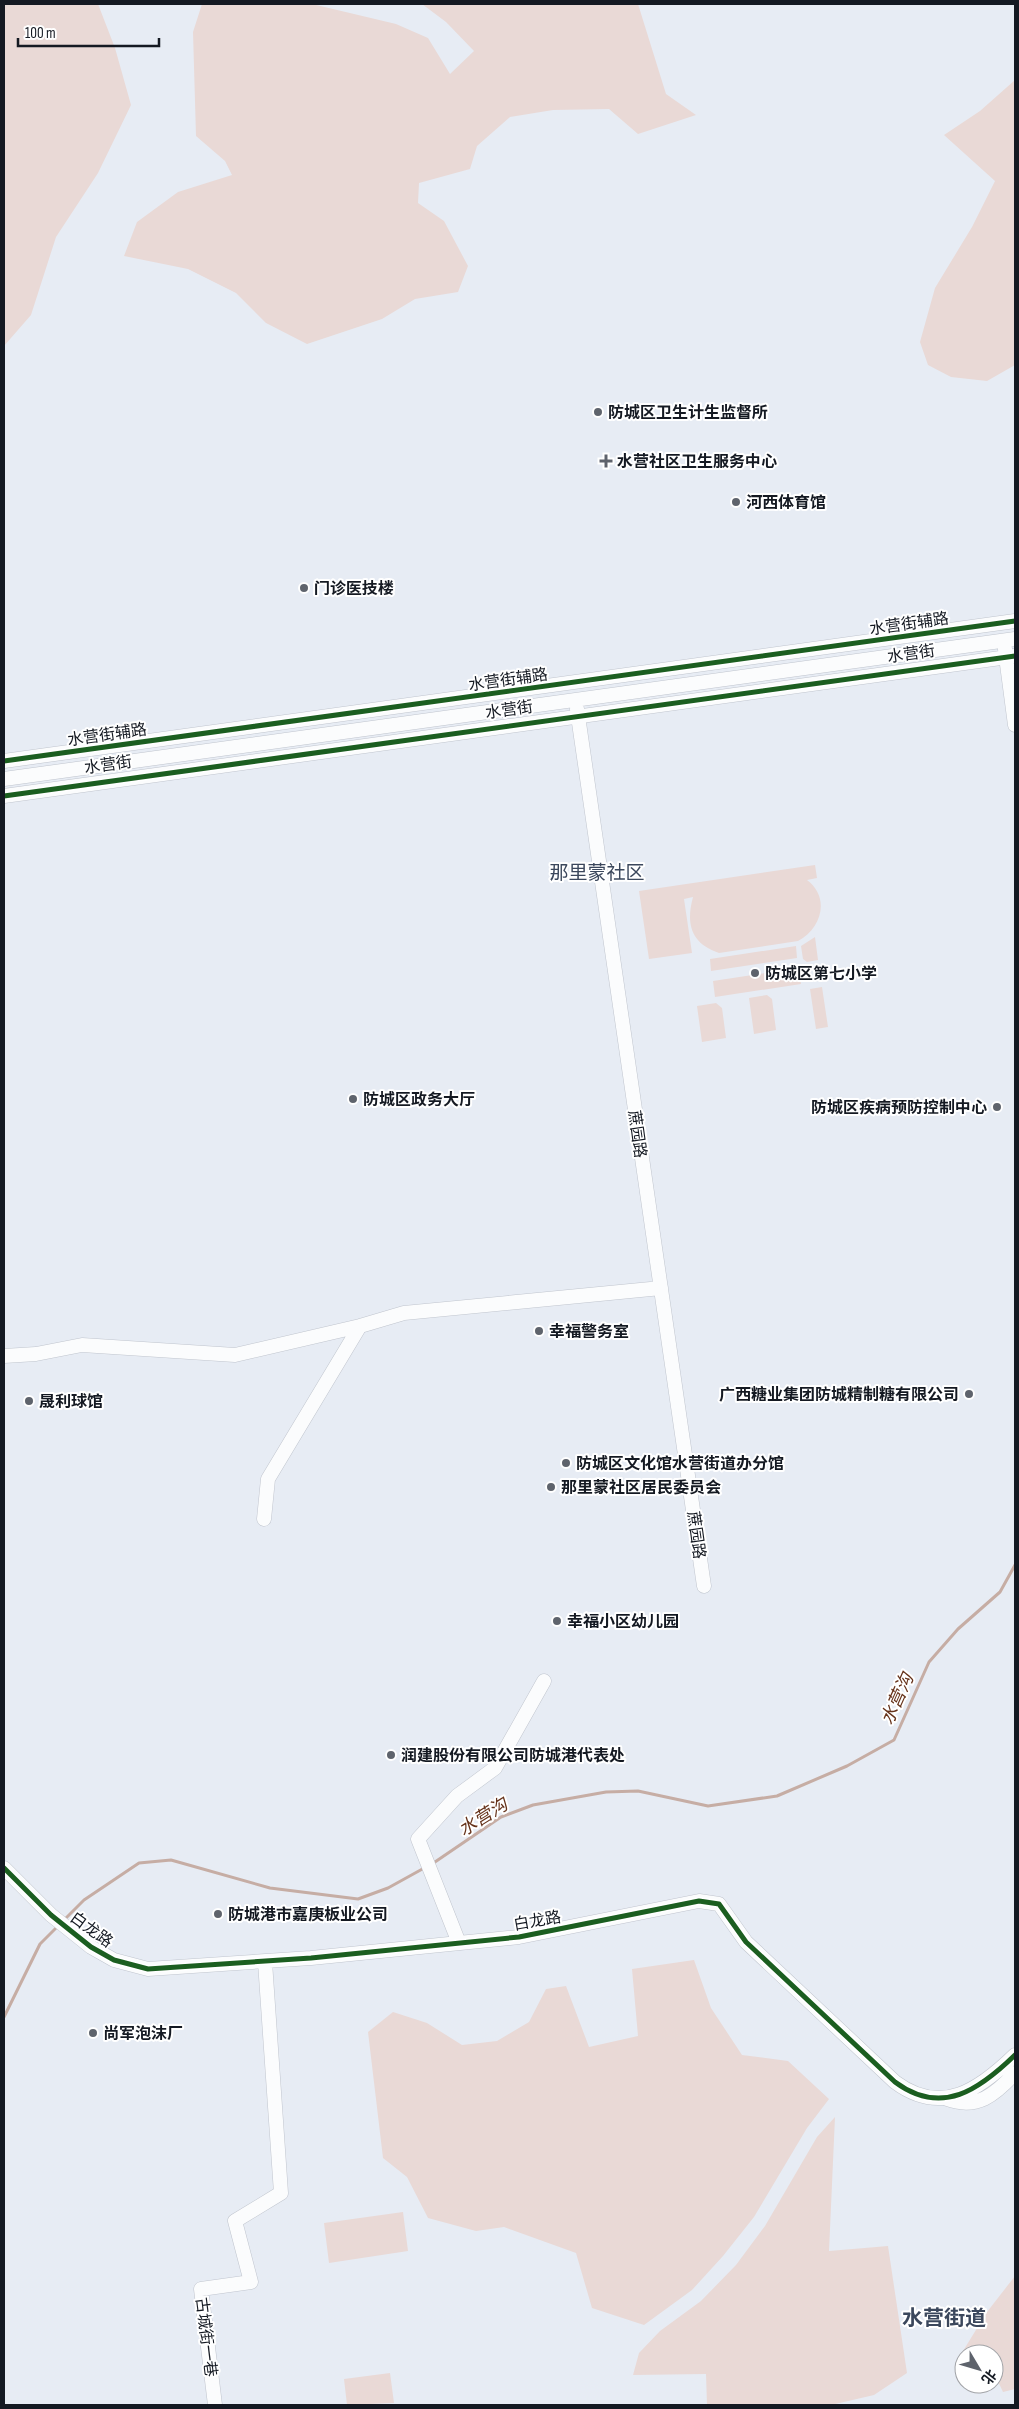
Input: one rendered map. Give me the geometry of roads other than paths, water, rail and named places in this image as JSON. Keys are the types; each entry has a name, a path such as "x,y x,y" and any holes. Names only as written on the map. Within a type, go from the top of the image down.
{"street":[{"name":"水营街辅路","path":"4,761 1015,621"},
{"path":"1001,623 1009,639 1015,725"},
{"name":"水营街","path":"4,779 1009,639"},
{"path":"4,796 1011,657"},
{"name":"蔗园路","path":"573,683 704,1586"},
{"path":"4,1356 36,1354 82,1345 235,1355 360,1326 404,1313 661,1288"},
{"path":"264,1519 268,1479 360,1326"},
{"path":"460,1943 418,1839 457,1796 495,1768 544,1681"},
{"name":"白龙路","path":"4,1868 51,1915 82,1939 114,1960 148,1970 265,1962 519,1937 699,1901 719,1904 746,1942 895,2082 919,2096 946,2099 972,2089 1001,2068 1015,2055"},
{"name":"古城街一巷","path":"215,2405 201,2289 251,2282 235,2221 281,2193 265,1962"},
{"path":"946,2099 961,2104 977,2103 1015,2073"}],"waterway":[{"name":"水营沟","path":"432,1864 501,1817 533,1805 606,1792 638,1791 708,1806 777,1796 847,1766 894,1740 929,1662 958,1629 1000,1592 1015,1565"},
{"name":"水营沟","path":"64,1920 84,1900 139,1863 171,1860 270,1888 358,1899 388,1888 426,1867"},
{"name":"水营沟","path":"4,2017 40,1944 58,1926"}],"place":[{"name":"防城区卫生计生监督所","path":"598,412"},
{"name":"水营社区卫生服务中心","path":"606,461"},
{"name":"河西体育馆","path":"736,502"},
{"name":"门诊医技楼","path":"304,588"},
{"name":"防城区第七小学","path":"755,973"},
{"name":"防城区政务大厅","path":"353,1099"},
{"name":"防城区疾病预防控制中心","path":"997,1107"},
{"name":"幸福警务室","path":"539,1331"},
{"name":"广西糖业集团防城精制糖有限公司","path":"969,1394"},
{"name":"晟利球馆","path":"29,1401"},
{"name":"防城区文化馆水营街道办分馆","path":"566,1463"},
{"name":"那里蒙社区居民委员会","path":"551,1487"},
{"name":"幸福小区幼儿园","path":"557,1621"},
{"name":"润建股份有限公司防城港代表处","path":"391,1755"},
{"name":"防城港市嘉庚板业公司","path":"218,1914"},
{"name":"尚军泡沫厂","path":"93,2033"}],"district":[{"name":"那里蒙社区","path":"597,872"},
{"name":"水营街道","path":"944,2318"}]}
